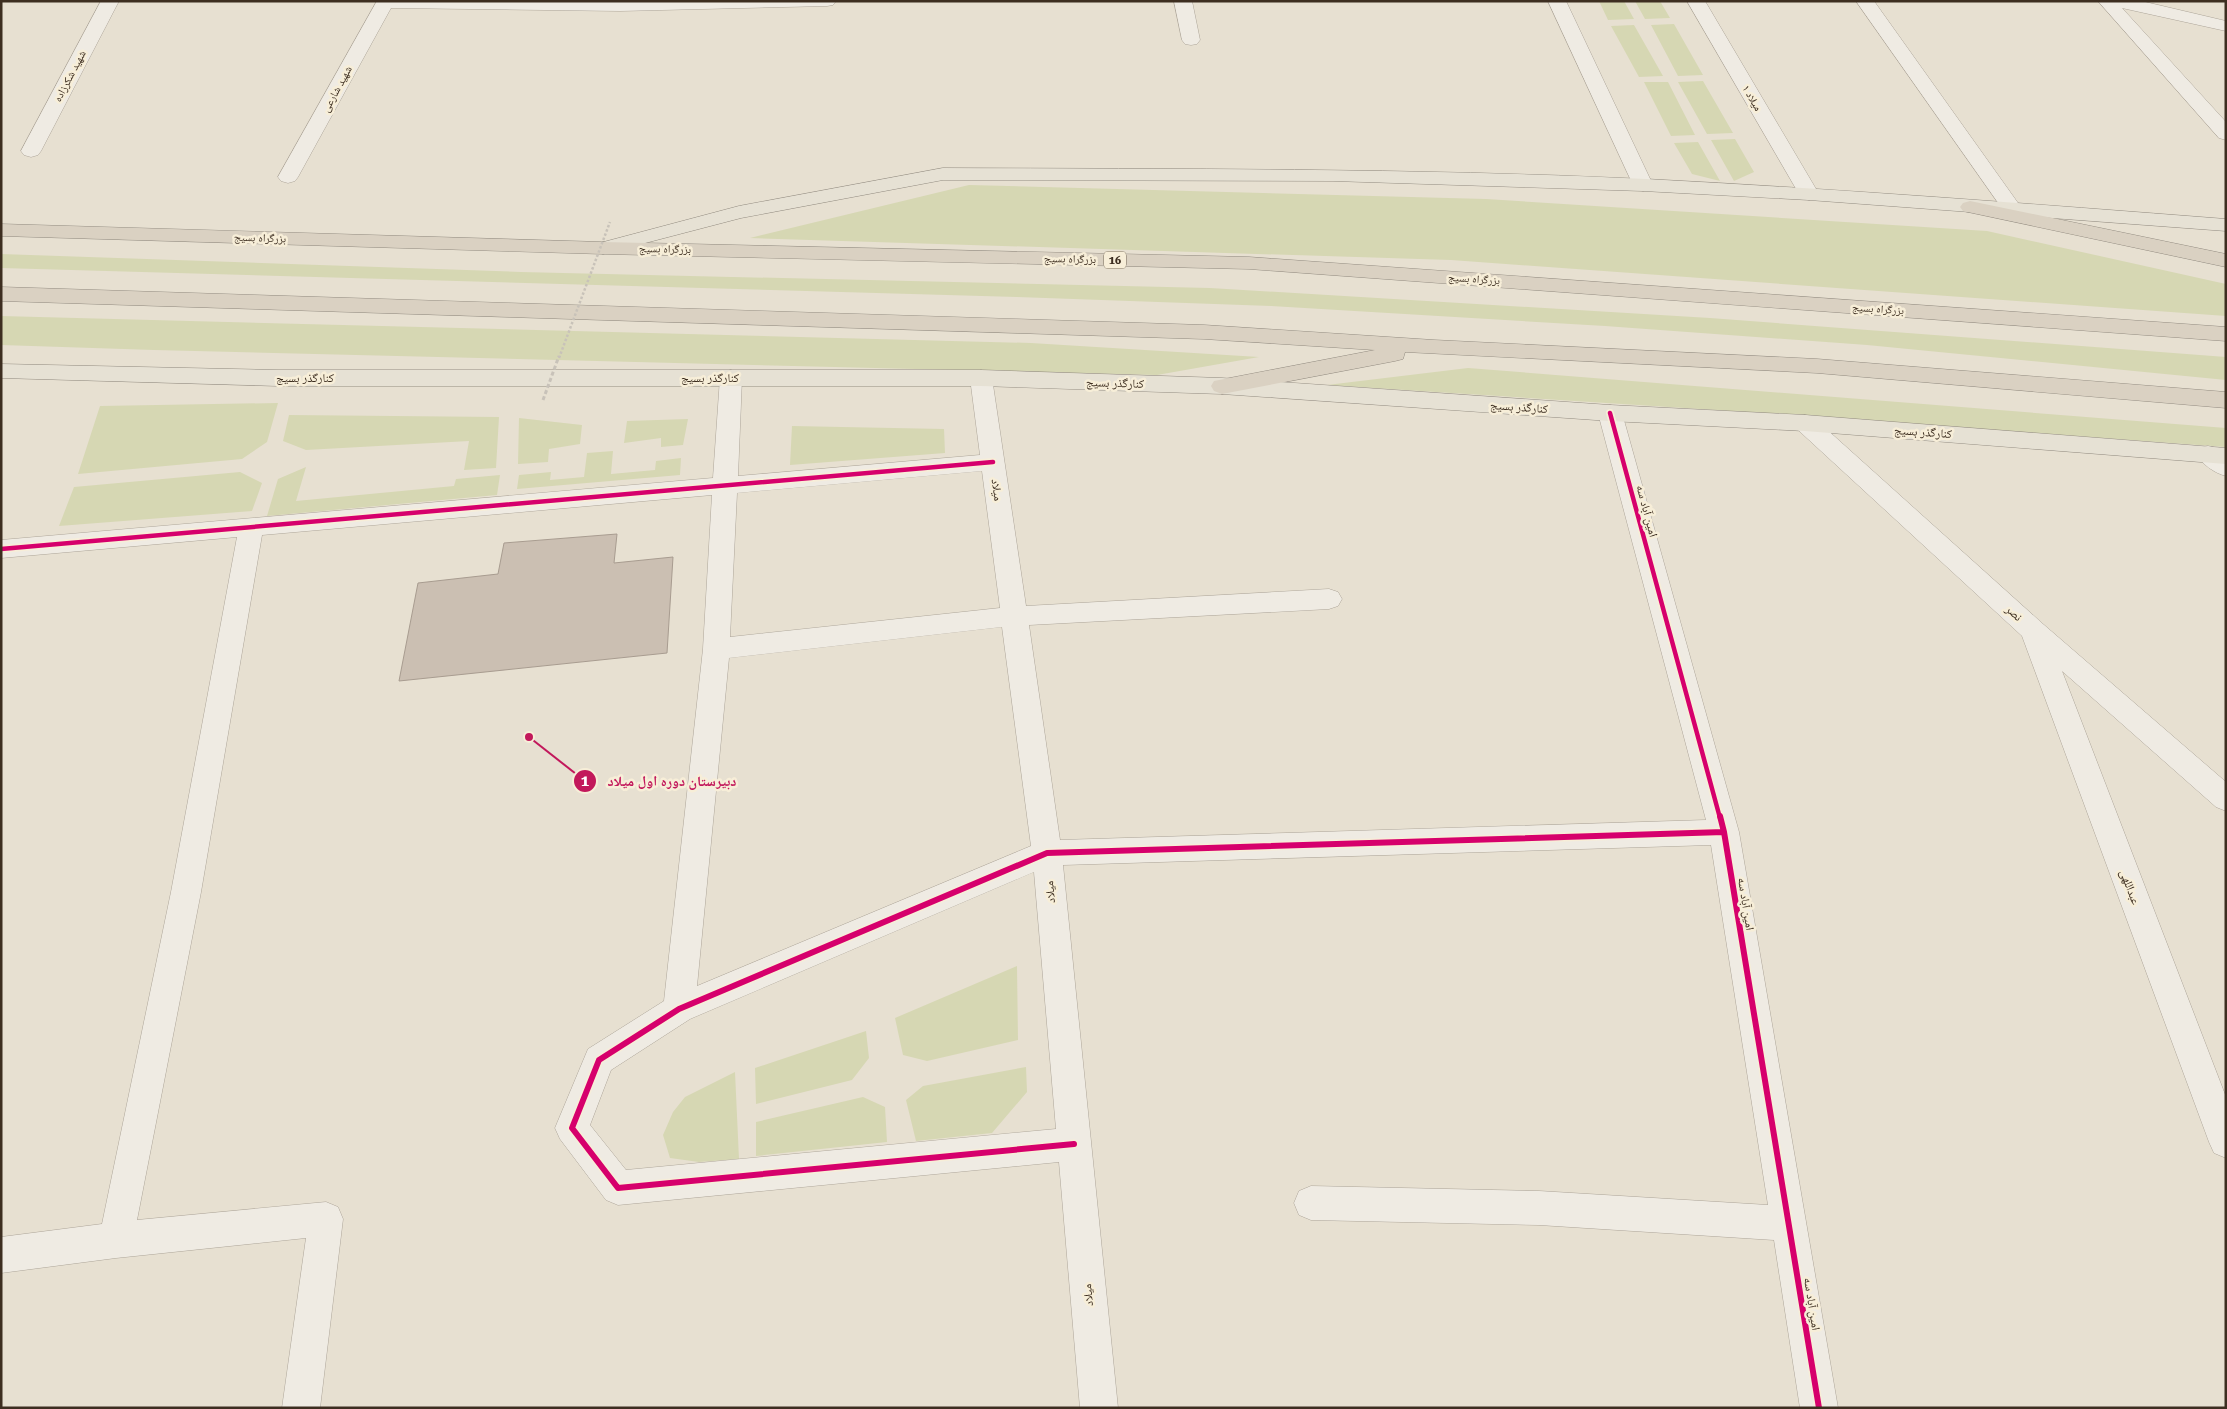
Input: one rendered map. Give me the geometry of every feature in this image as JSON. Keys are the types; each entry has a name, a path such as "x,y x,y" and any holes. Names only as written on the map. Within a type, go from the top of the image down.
{"highway":[{"path":"1970,207 2226,261"},
{"name":"بزرگراه بسیج","path":"8,228 603,248 1249,263 2226,334"},
{"path":"1,294 1204,332 1434,347 1817,366 2226,400"},
{"path":"1222,386 1434,347"}],"main road":[{"path":"603,248 739,212 943,174 1333,175 1642,185 1809,194 2226,225"},
{"name":"کنارگذر بسیج","path":"1,371 278,378 981,378 1222,386 1610,413 1805,423 2220,460"}],"street":[{"name":"شهید شکرزاده","path":"30,150 110,1"},
{"path":"386,2 621,4 827,1"},
{"path":"1183,1 1191,40"},
{"path":"1557,1 1642,185"},
{"name":"میلاد ۱","path":"1696,1 1809,194"},
{"path":"1865,1 2013,210"},
{"path":"2107,1 2226,134"},
{"path":"2117,1 2226,26"},
{"name":"شهید شارعی","path":"288,177 386,2"},
{"path":"679,1008 716,649 731,378"},
{"name":"میلاد","path":"981,378 1047,853 1099,1408"},
{"name":"امین آباد سه","path":"1610,413 1724,832 1819,1408"},
{"name":"نصر","path":"1805,423 2034,632 2226,799"},
{"path":"1,549 994,462"},
{"path":"116,1240 186,892 251,527"},
{"path":"716,649 1015,616 1329,599"},
{"name":"عبداللهی","path":"2034,632 2226,1142"},
{"path":"1074,1144 618,1188 572,1128 599,1060 679,1008 1047,853 1724,832"},
{"path":"1311,1203 1539,1208 1789,1224"},
{"path":"1,1255 116,1240 326,1219 301,1408"}],"path":[{"path":"543,400 610,222"}],"green space":[{"path":"1599,1 1624,1 1634,19 1608,20"},
{"path":"1635,1 1660,1 1670,18 1645,19"},
{"path":"1674,24 1703,75 1678,76 1651,25"},
{"path":"1634,25 1663,76 1639,77 1611,26"},
{"path":"1703,81 1733,133 1707,134 1678,82"},
{"path":"1644,82 1668,82 1695,135 1671,136"},
{"path":"1735,139 1754,172 1734,181 1711,140"},
{"path":"1698,142 1720,181 1692,174 1674,143"},
{"path":"969,185 1486,199 1987,231 2226,284 2226,316 1451,260 750,238"},
{"path":"1,254 521,272 1210,288 1710,318 2226,357 2226,380 1867,345 1605,326 1271,306 1,268"},
{"path":"1,316 1031,343 1259,357 1157,375 154,350 1,345"},
{"path":"1468,368 2226,428 2226,447 1716,410 1327,385"},
{"path":"278,403 267,442 242,459 78,474 100,406"},
{"path":"289,415 499,417 496,468 464,470 469,441 306,450 283,441"},
{"path":"519,418 582,425 580,444 549,449 548,462 518,464"},
{"path":"688,419 683,445 661,447 661,438 624,443 627,421"},
{"path":"792,426 944,429 945,453 790,465"},
{"path":"613,451 611,474 655,470 656,461 681,458 680,475 517,489 519,475 551,472 550,480 584,477 587,453"},
{"path":"306,467 296,501 454,486 456,479 500,475 497,495 267,516 278,479"},
{"path":"240,472 262,483 252,511 59,526 74,487"},
{"path":"1017,966 1018,1040 927,1061 903,1055 895,1018"},
{"path":"866,1031 869,1058 852,1080 756,1104 755,1068"},
{"path":"1026,1067 1027,1092 992,1133 916,1141 906,1100 923,1086"},
{"path":"735,1072 739,1159 699,1162 670,1158 663,1135 673,1112 685,1097"},
{"path":"863,1097 885,1107 887,1142 756,1156 756,1122"}],"building":[{"path":"617,534 614,563 673,557 667,653 399,681 418,583 498,574 504,543"}],"cycle path":[{"path":"1610,413 1724,832 1819,1408"},
{"path":"1,549 993,462"},
{"path":"1074,1144 618,1188 572,1128 599,1060 679,1009 1047,853 1724,832"}],"place":[{"name":"دبیرستان دوره اول میلاد","path":"529,737"}]}
